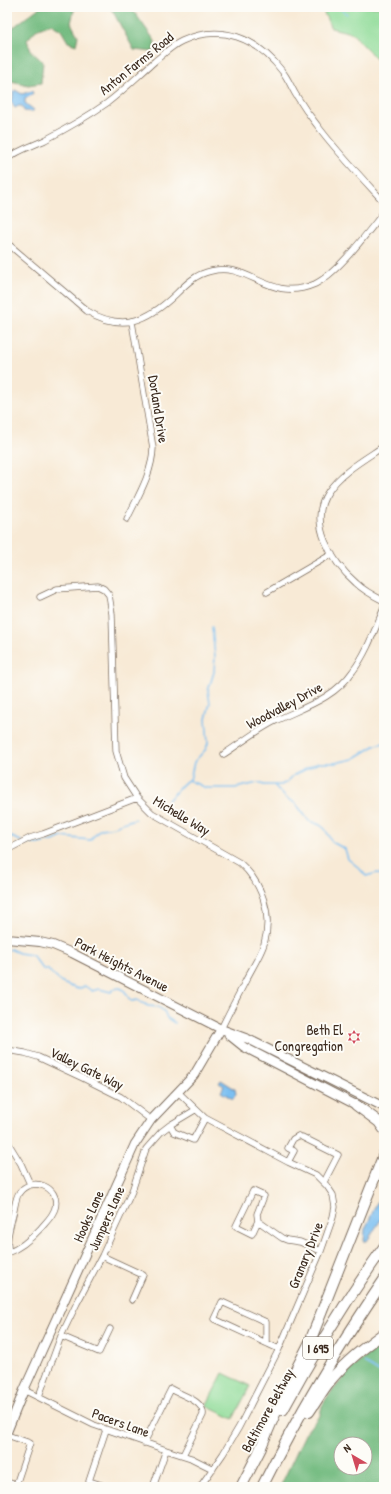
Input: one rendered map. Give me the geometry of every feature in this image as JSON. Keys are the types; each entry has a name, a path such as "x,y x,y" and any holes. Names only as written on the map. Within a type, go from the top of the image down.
{"highway":[{"path":"356,1105 374,1118 384,1129"},
{"path":"258,1454 284,1392 309,1344 384,1154"},
{"name":"Baltimore Beltway","path":"242,1487 258,1454 320,1345 353,1291 384,1247"},
{"name":"I 695","path":"262,1487 303,1409 336,1353 384,1280"},
{"path":"275,1462 330,1381 354,1357 384,1333"}],"main road":[{"name":"Park Heights Avenue","path":"7,939 40,942 53,945 72,953 221,1029 248,1039 384,1107"},
{"name":"Park Heights Avenue","path":"221,1029 244,1047 384,1120"},
{"name":"Hooks Lane","path":"7,1434 24,1390 135,1144 151,1120 202,1064 221,1029"},
{"path":"258,1054 280,1059 284,1057 289,1065 303,1078"}],"street":[{"name":"Anton Farms Road","path":"7,159 76,123 97,110 176,44 192,37 221,33 237,36 252,43 275,63 283,72 304,108 331,144 384,202"},
{"path":"7,243 87,311 106,320 115,322 132,322 156,311 192,279 212,270 218,269 234,271 268,285 284,289 298,289 314,284 331,274 384,212"},
{"name":"Dorland Drive","path":"127,519 152,465 153,448 132,322"},
{"path":"384,446 340,478 330,488 324,498 320,521 324,538 332,554 344,571 365,591 384,601"},
{"path":"268,592 332,554"},
{"name":"Michelle Way","path":"40,597 57,589 98,586 109,595 112,614 116,751 124,778 137,798 146,808 158,817 235,860 251,874 262,894 267,912 264,943 221,1029"},
{"name":"Woodvalley Drive","path":"224,754 274,722 322,700 341,685 359,662 384,608"},
{"path":"7,850 25,840 137,798"},
{"name":"Valley Gate Way","path":"7,1050 38,1057 83,1078 121,1097 151,1120"},
{"name":"Granary Drive","path":"178,1092 205,1118 316,1176 324,1182 333,1196 335,1210 321,1251 279,1349 239,1427 200,1487"},
{"name":"Jumpers Lane","path":"39,1396 61,1336 102,1256 132,1191 146,1149 155,1137 170,1125 195,1110"},
{"path":"170,1125 174,1132 193,1140 205,1118"},
{"path":"288,1162 294,1151 288,1148 293,1139 300,1137 338,1155 324,1182"},
{"path":"7,1141 22,1164 30,1184"},
{"path":"30,1184 42,1185 49,1189 55,1198 54,1210 51,1216 34,1236 19,1248 8,1252 7,1242 17,1198 21,1191 30,1184"},
{"path":"258,1222 252,1234 236,1226 253,1191 264,1196 256,1217 258,1222 282,1238 300,1242 321,1251"},
{"path":"102,1256 143,1275 132,1300"},
{"path":"266,1343 266,1322 222,1302 214,1319 266,1343 279,1349"},
{"path":"61,1336 99,1352 110,1329"},
{"path":"144,1443 171,1389 200,1404 203,1411 203,1415 183,1455"},
{"name":"Pacers Lane","path":"24,1390 39,1396 81,1420 106,1430 183,1455 213,1469"},
{"path":"106,1430 89,1481 108,1487"},
{"path":"7,1434 30,1443 16,1485 7,1482"},
{"path":"153,1487 166,1450"}],"green space":[{"path":"40,7 79,7 74,10 71,23 78,36 76,45 68,42 61,30 51,24 36,30 27,40 31,51 43,62 41,83 28,85 7,80 7,32"},
{"path":"107,7 135,7 134,12 155,41 153,52 134,50 112,10"},
{"path":"318,7 384,7 384,58 380,63 352,33 331,28 323,11"},
{"path":"384,1342 384,1487 280,1487 306,1432 320,1415 322,1406 328,1396 351,1369"},
{"path":"223,1373 250,1386 233,1419 206,1406"}],"water":[{"path":"15,90 22,94 32,91 33,94 25,99 25,103 34,110 32,112 24,111 22,106 18,106 16,108 14,107 11,100 13,99"},
{"path":"221,1080 235,1089 236,1094 233,1099 221,1092 224,1086 219,1083"},
{"path":"384,1187 384,1215 367,1241 364,1241 365,1229"}],"waterway":[{"path":"338,7 347,14"},
{"path":"7,93 14,92"},
{"path":"190,780 194,762 206,749 208,743 206,719 210,703 208,691 214,672 215,657 212,627"},
{"path":"167,801 183,783 188,780 206,788 235,788 258,783 264,785 281,785 287,782 294,775 318,763 335,763 353,759 376,745 384,743"},
{"path":"274,785 286,798 295,803 309,821 320,825 325,829 332,842 345,849 348,859 366,876 377,873 384,875"},
{"path":"24,843 37,844 53,841 62,837 90,840 100,829 115,827 119,824 135,819"},
{"path":"7,835 21,841"},
{"path":"7,951 10,949 19,953 32,955 43,969 48,970 62,983 78,989 85,986 92,991 99,989 111,992 113,989 120,988 124,990 130,1000 138,1000 148,1006 158,1007 164,1011 167,1018 175,1023"},
{"path":"364,1363 384,1375"}],"place":[{"name":"Beth El Congregation","path":"354,1037"}]}
